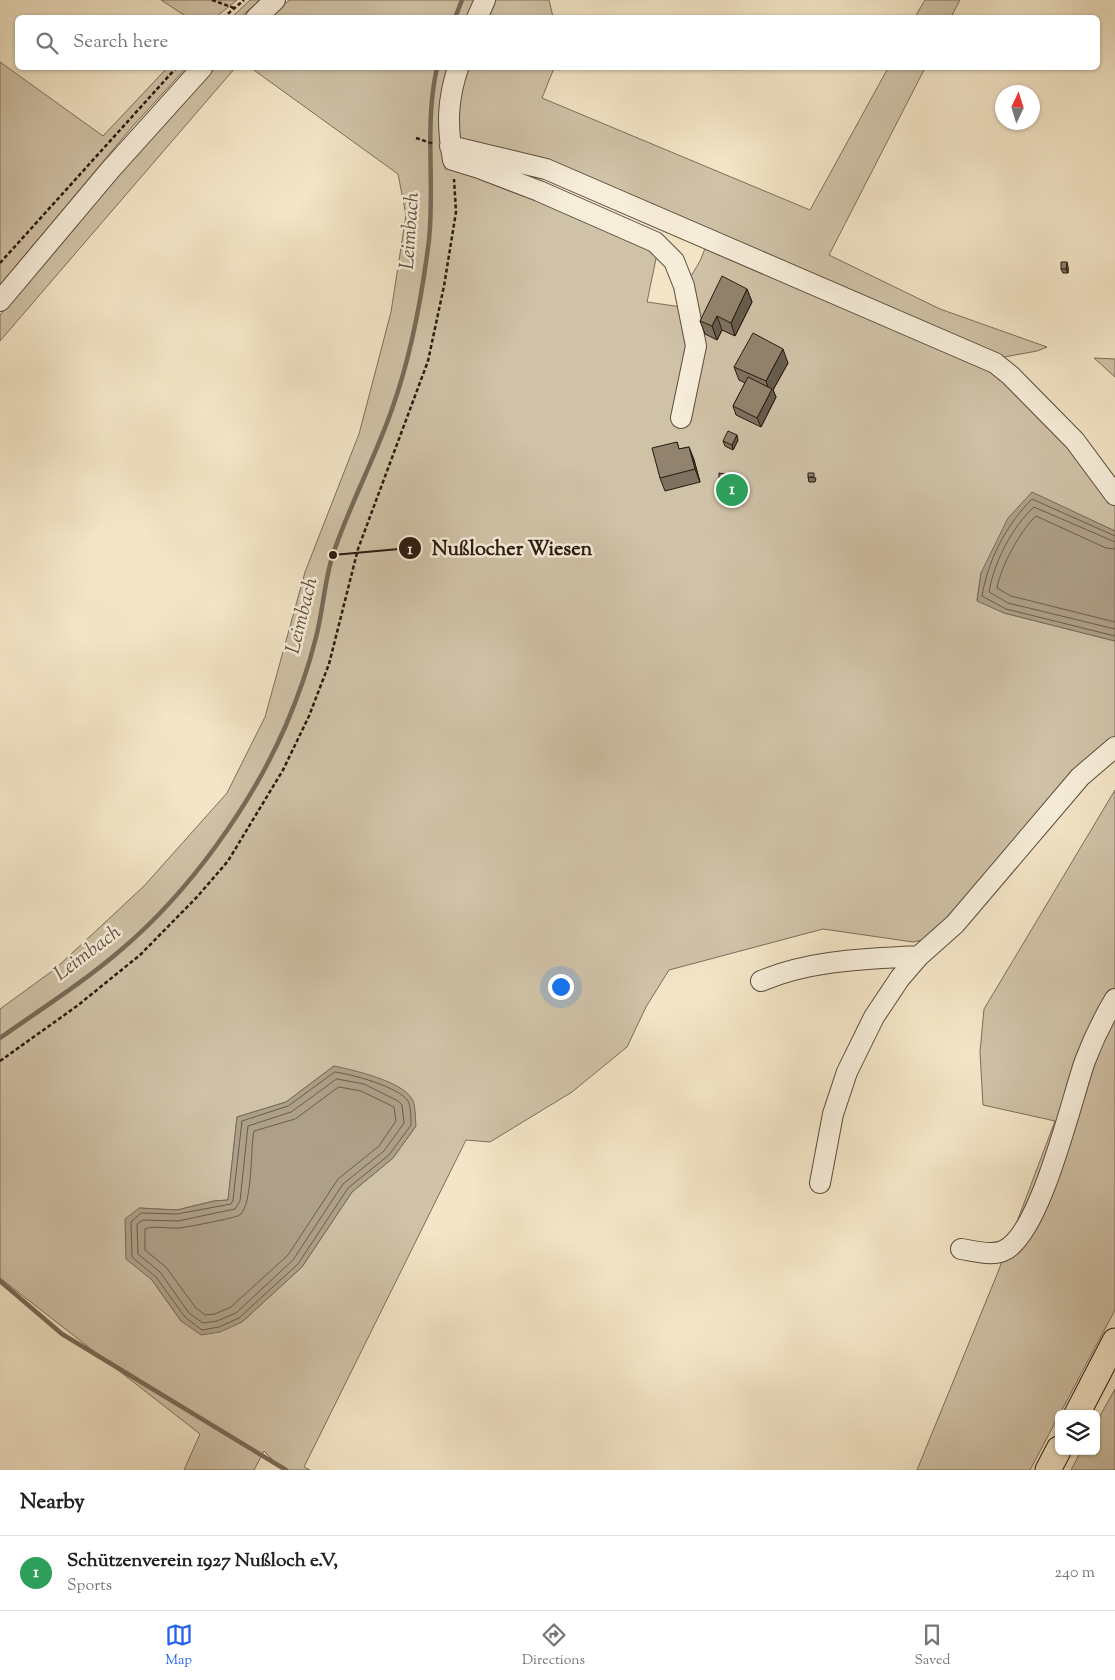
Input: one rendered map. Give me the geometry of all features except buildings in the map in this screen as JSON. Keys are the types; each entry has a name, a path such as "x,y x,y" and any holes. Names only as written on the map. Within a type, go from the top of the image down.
{"main road":[{"path":"1079,1410 1115,1341"},
{"path":"1048,1470 1056,1455"}],"street":[{"path":"259,15 275,0"},
{"path":"478,15 485,0"},
{"path":"0,301 110,169 200,70"},
{"path":"447,151 447,121 450,94 457,70"},
{"path":"447,151 479,168 539,191 655,242 674,260 684,286 696,346 682,418"},
{"path":"447,151 546,169 995,363 1010,375 1075,440 1115,495"},
{"path":"820,1183 833,1114 847,1072 874,1017 900,978 918,956 955,924 1080,777 1115,747"},
{"path":"760,981 786,970 812,964 918,956"},
{"path":"961,1249 988,1253 1002,1252 1018,1238 1029,1222 1041,1198 1086,1060 1115,999"}],"path":[{"path":"212,0 234,8"},
{"path":"227,15 244,0"},
{"path":"0,263 174,70"},
{"path":"0,1061 77,1006 126,966 198,897 228,862 310,716 329,664 358,549 428,362 444,286 456,212 447,151 416,138"}],"shaded area":[{"path":"161,0 237,0 218,15 184,15"},
{"path":"250,0 260,0 243,15 234,15"},
{"path":"289,0 549,0 553,15 273,15"},
{"path":"925,0 960,0 952,15 916,15"},
{"path":"0,62 103,136 165,70 184,70 132,127 0,285"},
{"path":"213,70 233,70 0,341 0,315 133,156"},
{"path":"254,70 553,70 542,98 810,210 887,70 924,70 829,255 940,309 1047,347 1037,351 999,358 1115,501 1115,531 1031,493 981,573 977,600 1004,613 1115,641 1115,740 932,938 913,942 823,929 669,970 646,1007 627,1047 572,1092 490,1142 466,1140 304,1467 310,1470 283,1470 264,1451 254,1470 184,1470 200,1434 0,1278 0,1009 55,969 144,886 227,793 265,717 305,572 359,434 391,312 406,215 398,174","holes":["467,140 710,236 700,261 687,283 682,307 647,302 657,254 561,208 466,171 445,169 443,141","334,1066 416,1126 393,1158 352,1192 302,1267 242,1322 181,1321 152,1280 139,1208 177,1210 214,1201 228,1200 237,1117 286,1102"]},
{"path":"1094,358 1115,359 1115,377"},
{"path":"1115,790 1115,1310 1062,1410 1055,1410 1055,1423 1030,1470 917,1470 998,1272 1055,1121 983,1105 980,1052 984,1009"},
{"path":"1115,1389 1115,1470 1071,1470 1079,1455 1100,1455 1100,1416"}],"water":[{"path":"1032,492 1115,531 1115,641 1004,613 977,601 981,573 1008,518"},
{"path":"334,1066 376,1077 407,1093 414,1105 416,1126 393,1158 352,1192 302,1267 242,1322 220,1332 201,1335 181,1321 152,1280 126,1259 125,1219 139,1208 177,1210 214,1201 228,1200 237,1117 286,1102"}],"waterway":[{"name":"Leimbach","path":"456,15 462,0"},
{"name":"Leimbach","path":"0,1038 108,961 147,926 171,901 216,846 236,816 272,756 286,725 312,652 333,554 385,427 399,389 410,347 423,283 429,240 431,218 430,132 433,89 437,70"},
{"path":"0,1281 62,1334 286,1470"}],"place":[{"name":"Schützenverein 1927 Nußloch e.V,","path":"732,490"},
{"name":"Nußlocher Wiesen","path":"333,555"}]}
